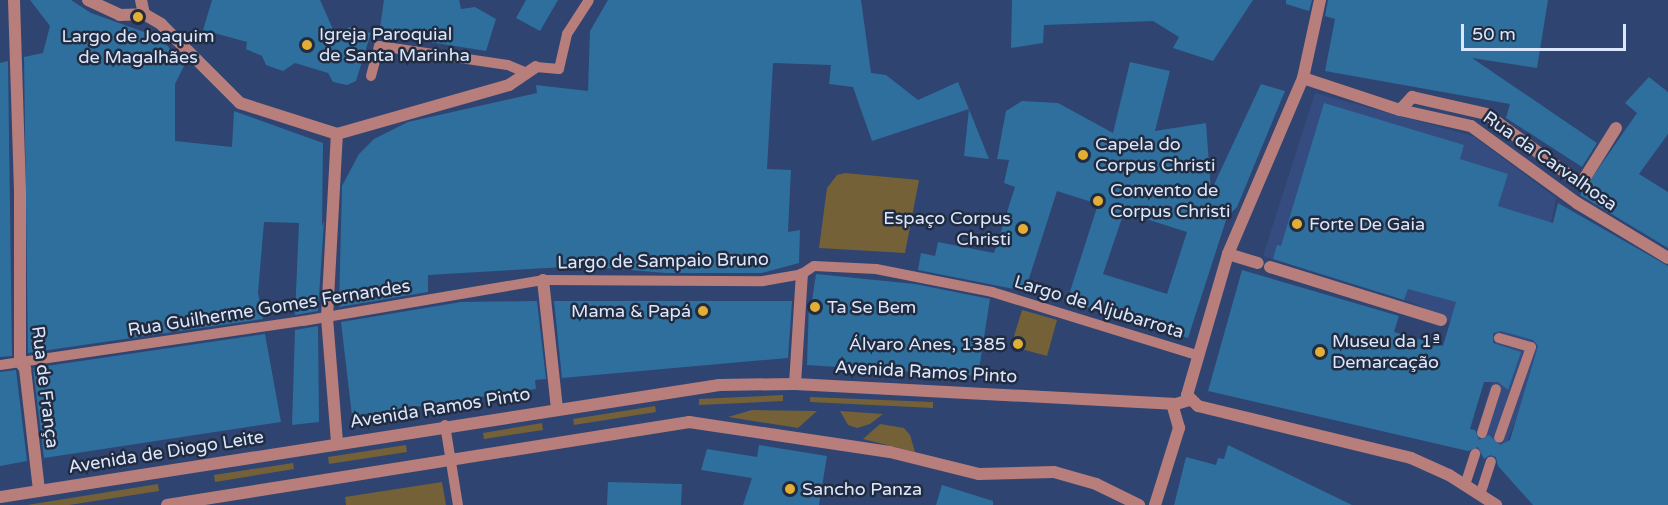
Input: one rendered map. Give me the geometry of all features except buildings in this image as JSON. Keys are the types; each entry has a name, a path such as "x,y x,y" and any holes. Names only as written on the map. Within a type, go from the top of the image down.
{"street":[{"name":"Rua de França","path":"14,0 20,193 20,362 25,369 39,490"},
{"path":"88,0 120,15 144,14 161,24 240,103 338,134 509,85 531,70"},
{"path":"141,0 144,14"},
{"path":"1320,0 1303,78 1228,254 1187,390 1189,400 1198,406 1411,458 1465,485 1496,505"},
{"name":"Rua da Carvalhosa","path":"1303,78 1400,110 1471,126 1577,203 1668,258"},
{"path":"1400,110 1412,97 1486,114 1581,184 1616,128"},
{"path":"337,442 327,317 338,134"},
{"path":"1228,254 1441,320"},
{"path":"795,384 802,274"},
{"name":"Largo de Sampaio Bruno","path":"543,280 556,408"},
{"name":"Avenida Ramos Pinto","path":"337,442 719,385 795,384 1172,404 1189,400"},
{"path":"1155,505 1179,428 1172,404"},
{"path":"167,505 704,422 890,452 979,474 1054,472 1096,484 1139,505"},
{"name":"Avenida de Diogo Leite","path":"0,496 337,442"}],"lane":[{"path":"371,76 379,46 531,70 559,69 567,34 589,0"},
{"name":"Largo de Sampaio Bruno","path":"543,280 763,281 802,274 814,266 876,269 992,292"},
{"name":"Rua Guilherme Gomes Fernandes","path":"0,365 327,317 543,280"},
{"name":"Largo de Aljubarrota","path":"992,292 1197,355"},
{"path":"1499,338 1531,347 1500,438"},
{"path":"1482,433 1496,388"},
{"path":"445,425 458,505"},
{"path":"1465,485 1475,454"},
{"path":"1480,495 1491,462"}],"shaded area":[{"path":"1315,93 1473,136 1556,198 1539,283 1549,336 1499,462 1471,451 1502,347 1411,302 1263,256"},
{"path":"845,173 919,180 905,253 819,248 827,188 837,175"},
{"path":"1022,310 1057,320 1047,356 1011,346"},
{"path":"783,395 783,401 699,405 699,399"},
{"path":"810,397 933,402 933,408 810,402"},
{"path":"655,406 656,412 574,425 573,419"},
{"path":"752,410 817,411 798,428 728,417"},
{"path":"840,411 883,414 870,424 857,428 848,425"},
{"path":"542,423 543,430 484,439 483,433"},
{"path":"880,424 904,428 910,435 915,452 863,439"},
{"path":"406,445 407,452 329,464 328,457"},
{"path":"293,463 294,469 215,482 214,475"},
{"path":"442,482 446,505 346,505 345,497"},
{"path":"158,484 159,491 69,505 27,505"}],"place":[{"name":"Largo de Joaquim de Magalhães","path":"138,17"},
{"name":"Igreja Paroquial de Santa Marinha","path":"307,45"},
{"name":"Capela do Corpus Christi","path":"1083,155"},
{"name":"Convento de Corpus Christi","path":"1098,201"},
{"name":"Forte De Gaia","path":"1297,224"},
{"name":"Espaço Corpus Christi","path":"1023,229"},
{"name":"Ta Se Bem","path":"815,307"},
{"name":"Mama & Papá","path":"703,311"},
{"name":"Álvaro Anes, 1385","path":"1018,344"},
{"name":"Museu da 1ª Demarcação","path":"1320,352"},
{"name":"Sancho Panza","path":"790,489"}]}
